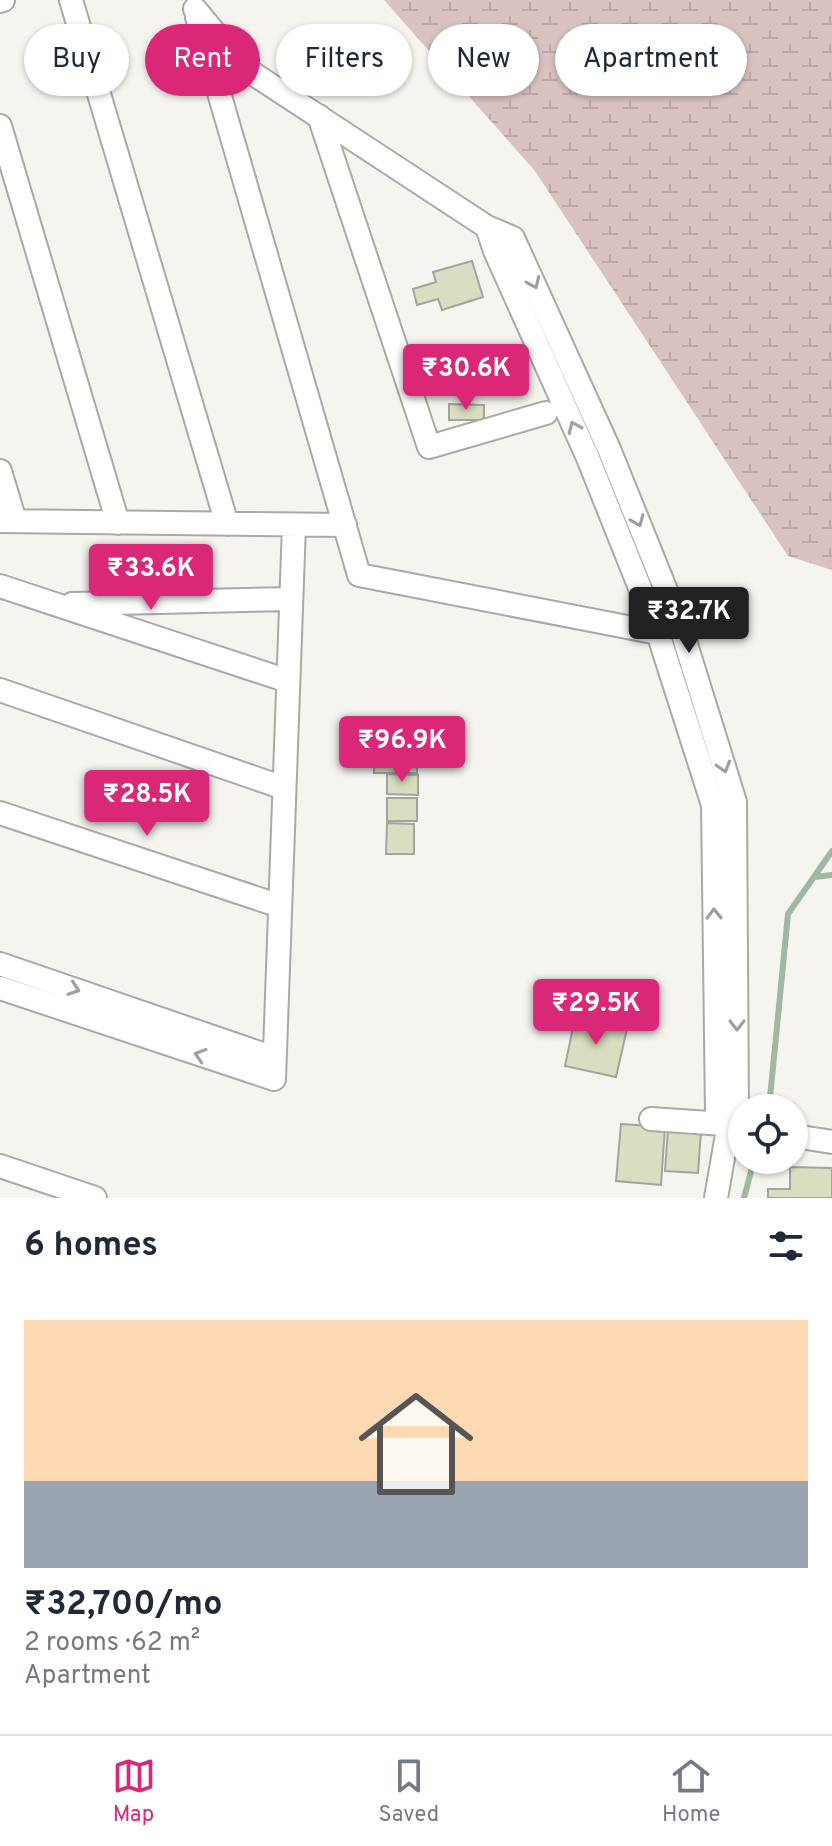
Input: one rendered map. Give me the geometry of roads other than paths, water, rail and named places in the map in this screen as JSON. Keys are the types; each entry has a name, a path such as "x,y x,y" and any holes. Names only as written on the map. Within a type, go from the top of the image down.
{"street":[{"path":"71,0 227,524"},
{"path":"193,4 243,67 487,227 513,238 609,449 680,625 735,802 737,1094"},
{"path":"193,4 359,575 658,633"},
{"path":"319,116 429,447 546,413"},
{"path":"0,126 118,523"},
{"path":"487,227 588,458 658,633 713,805 717,1111 728,1123"},
{"path":"0,471 8,521 345,525"},
{"path":"274,1069 294,525"},
{"path":"0,586 288,681"},
{"path":"55,604 291,599"},
{"path":"0,690 284,788"},
{"path":"0,813 280,906"},
{"path":"0,964 274,1069"},
{"path":"0,988 274,1069"},
{"path":"651,1119 728,1128"},
{"path":"808,1138 832,1142"},
{"path":"716,1198 728,1146"},
{"path":"0,1166 88,1197"}],"waterway":[{"path":"770,1094 788,914 832,851"},
{"path":"814,877 832,875"},
{"path":"744,1198 750,1174"}]}
